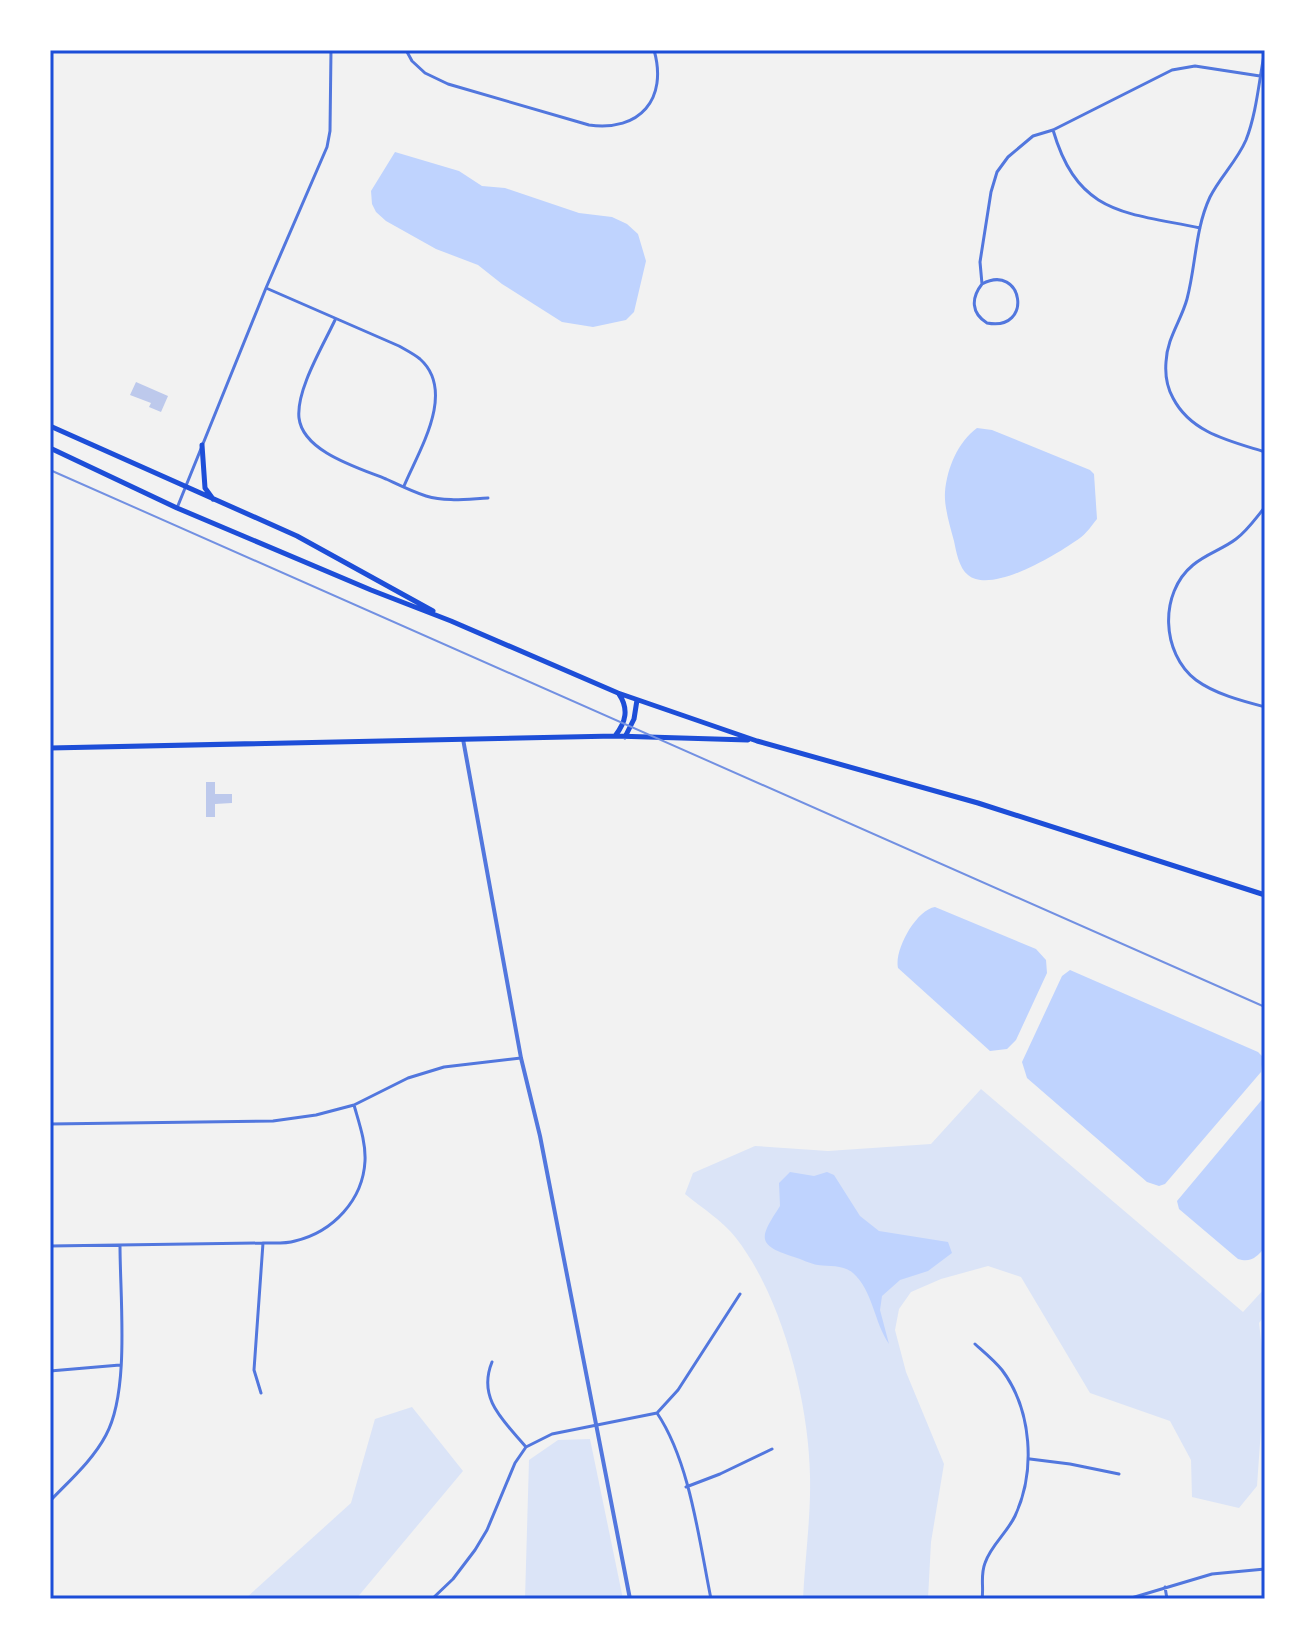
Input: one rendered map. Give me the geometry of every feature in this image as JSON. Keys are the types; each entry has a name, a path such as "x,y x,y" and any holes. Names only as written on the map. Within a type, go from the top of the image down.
{"main road":[{"path":"50,426 297,536 451,621"},
{"path":"202,445 205,488 214,500"},
{"path":"50,448 177,508 637,700 757,741 978,803 1265,895"},
{"path":"615,736 626,714 625,702 618,693"},
{"path":"625,737 634,719 637,700"},
{"path":"50,748 615,736 757,741"}],"street":[{"path":"177,508 327,147 331,50"},
{"path":"406,50 425,73 448,84 589,125 610,128 632,120 646,108 657,90 659,71 654,50"},
{"path":"1265,50 1245,143 1211,195 1200,228 1187,298 1169,341 1167,381 1173,398 1192,422 1219,437 1265,452"},
{"path":"982,284 997,279 1014,288 1018,309 1012,318 992,325 981,319 973,301 975,292 982,284 980,262 997,172 1020,145 1172,70 1195,66 1260,76"},
{"path":"1053,130 1058,148 1073,177 1087,193 1105,206 1200,228"},
{"path":"266,288 399,346 427,366 433,380 435,408 404,486"},
{"path":"335,320 303,391 298,414 301,428 313,442 333,457 427,496 451,500 488,498"},
{"path":"1265,507 1238,537 1194,564 1184,575 1171,596 1168,618 1179,660 1194,678 1214,690 1265,707"},
{"path":"463,739 521,1058 540,1136 630,1599"},
{"path":"50,1124 273,1121 316,1115 354,1105 408,1078 444,1067 521,1058"},
{"path":"50,1246 294,1242 311,1235 332,1224 349,1208 362,1184 364,1139 354,1105"},
{"path":"261,1393 254,1370 263,1243"},
{"path":"50,1501 105,1438 115,1417 120,1392 120,1246"},
{"path":"432,1599 453,1579 475,1550 487,1530 515,1463 526,1447 552,1434 657,1413 678,1390 740,1294"},
{"path":"975,1344 1001,1370 1014,1391 1030,1459 1025,1487 1014,1517 985,1562 981,1579 984,1597"},
{"path":"492,1362 485,1379 489,1396 498,1415 526,1447"},
{"path":"50,1371 120,1365"},
{"path":"657,1413 671,1433 711,1599"},
{"path":"686,1487 772,1449"},
{"path":"1030,1459 1119,1474"},
{"path":"1128,1599 1212,1574 1265,1569"},
{"path":"1165,1587 1167,1599"}],"shaded area":[{"path":"981,1089 1243,1312 1265,1288 1265,1315 1259,1323 1265,1373 1257,1486 1239,1508 1192,1497 1191,1460 1170,1421 1090,1393 1021,1277 988,1266 941,1279 911,1292 899,1309 895,1330 906,1372 944,1464 931,1542 928,1599 803,1599 810,1476 804,1416 790,1351 767,1290 736,1238 719,1220 685,1194 693,1173 755,1146 828,1151 931,1144"},
{"path":"412,1407 463,1471 356,1599 245,1599 351,1503 375,1419"},
{"path":"590,1439 623,1599 525,1599 529,1460 558,1440"}],"water":[{"path":"395,152 459,171 482,186 505,188 579,213 612,217 627,224 638,234 646,261 634,312 626,320 593,327 562,322 478,265 436,249 386,221 372,204 371,191"},
{"path":"977,428 992,430 1094,474 1097,519 1085,534 1042,562 993,580 979,580 962,568 945,504 951,465 959,448"},
{"path":"935,907 1036,949 1046,960 1047,973 1016,1040 1007,1049 990,1051 898,968 899,951 908,932 921,915"},
{"path":"1070,970 1258,1052 1263,1057 1261,1072 1165,1184 1159,1186 1147,1182 1027,1078 1022,1062 1062,976"},
{"path":"1265,1096 1265,1247 1253,1258 1243,1260 1179,1209 1177,1201"},
{"path":"790,1172 814,1176 827,1172 834,1175 860,1216 879,1231 948,1242 952,1253 928,1271 900,1280 882,1296 880,1310 889,1344 865,1289 853,1273 840,1267 812,1264 781,1253 767,1244 765,1233 780,1206 779,1183"}],"building":[{"path":"136,382 168,396 161,412 149,407 151,403 130,395"},
{"path":"206,782 215,782 215,794 232,794 232,803 215,804 215,817 206,817"}],"railway":[{"path":"50,470 1265,1007"}]}
